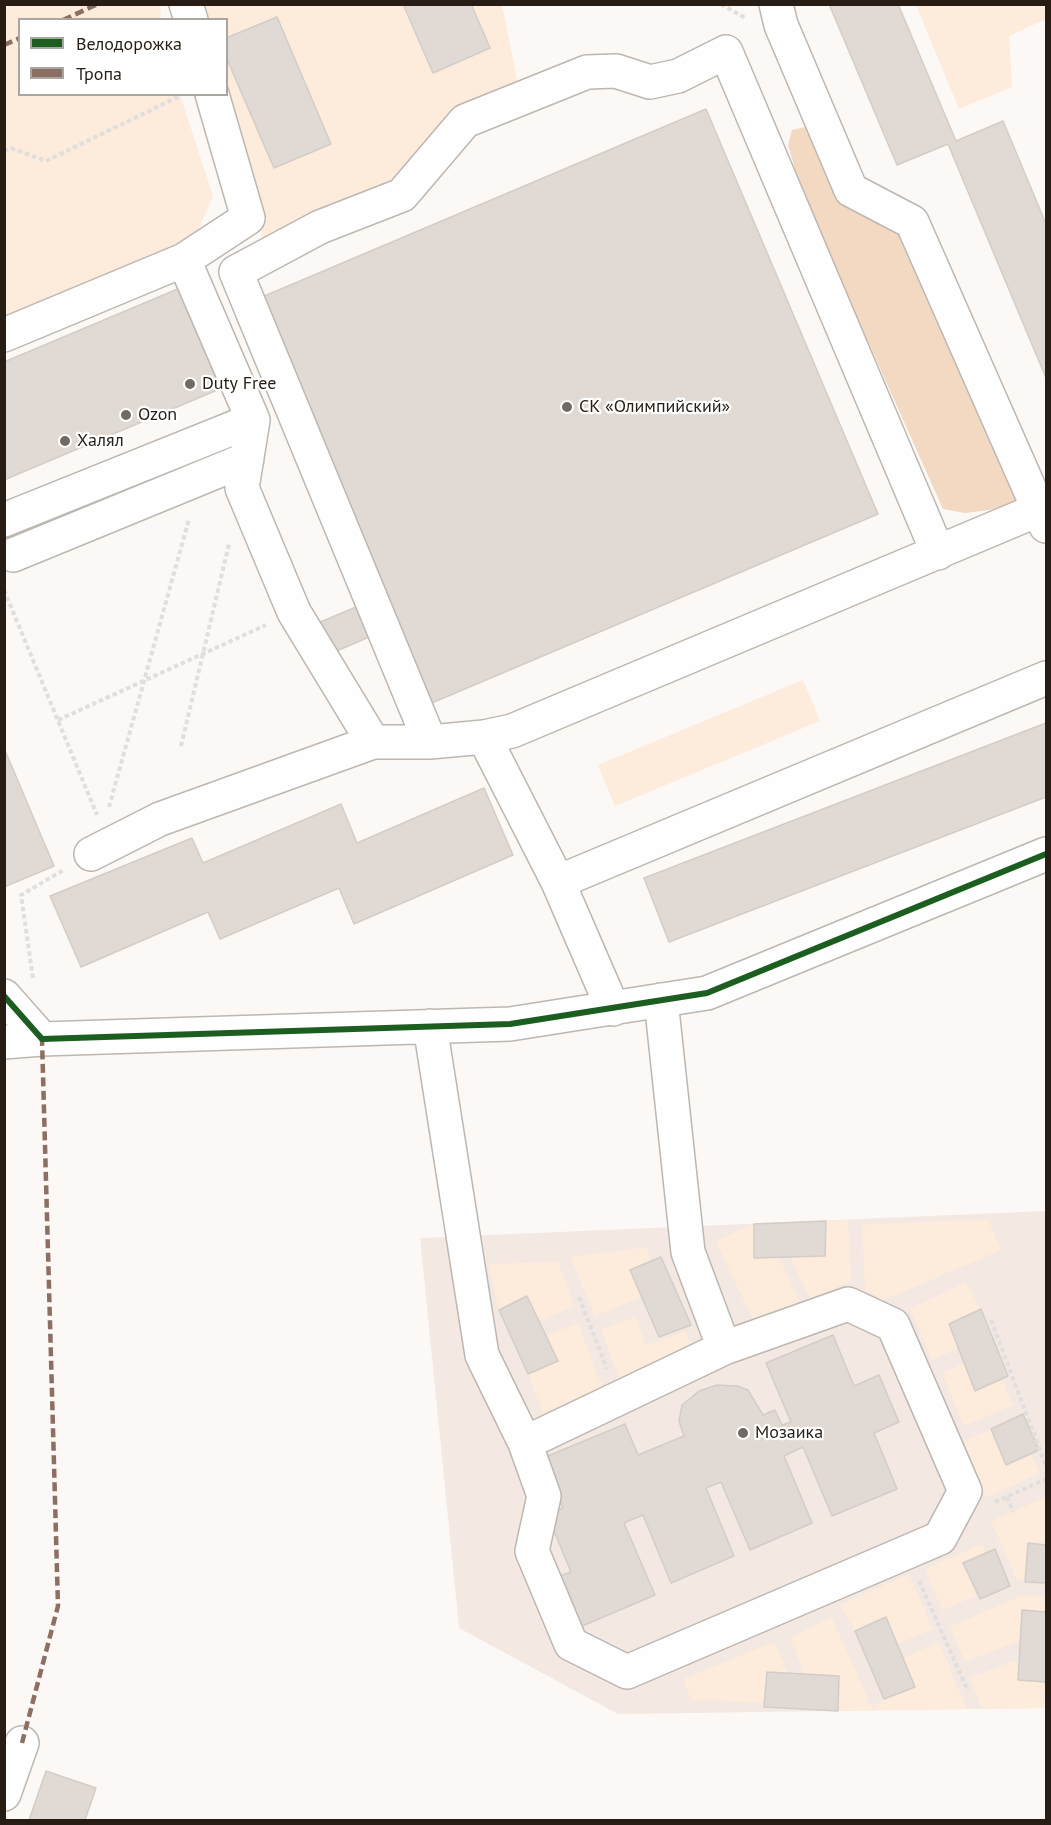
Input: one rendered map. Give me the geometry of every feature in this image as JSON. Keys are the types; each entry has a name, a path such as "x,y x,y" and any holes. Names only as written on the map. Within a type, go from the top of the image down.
{"street":[{"path":"91,855 160,819 373,742 430,742 484,737 513,731 938,553 1043,517 912,222 851,190 781,25 776,4"},
{"path":"430,742 236,272 320,227 402,195 465,121 586,72 615,71 650,82 678,75 726,52 938,553"},
{"path":"4,335 184,260 248,218 213,96"},
{"path":"184,260 253,420 242,488 294,612 373,742"},
{"path":"4,520 253,420"},
{"path":"13,555 247,459"},
{"path":"558,882 1047,678"},
{"path":"484,737 558,882 612,1009"},
{"path":"4,1042 510,1024 707,993 1047,854"},
{"path":"19,990 42,1039"},
{"path":"661,1000 688,1252 724,1348"},
{"path":"430,1026 482,1355 525,1443 544,1496 532,1551 571,1644 627,1672 940,1538 965,1491 893,1325 848,1304 724,1348 525,1443"},
{"path":"4,1030 42,1039"},
{"path":"4,1794 22,1743"}],"path":[{"path":"4,151 11,148 46,161 179,96"},
{"path":"109,809 201,478"},
{"path":"181,746 230,543"},
{"path":"4,590 98,819"},
{"path":"58,720 294,612"},
{"path":"19,990 21,895 91,855"},
{"path":"579,1297 619,1399"},
{"path":"991,1320 1047,1466"},
{"path":"1007,1497 1013,1512"},
{"path":"906,1552 968,1691"}],"shaded area":[{"path":"14,4 160,5 161,18 18,18 18,96 180,96 213,196 193,242 4,320 4,9"},
{"path":"199,5 502,5 519,89 396,188 266,247 222,96 228,96 228,18 202,18"},
{"path":"916,5 1046,5 1046,19 1009,36 1012,87 959,109"},
{"path":"805,127 842,198 896,228 917,249 1016,491 1015,503 965,513 943,509 803,196 788,145 792,130"},
{"path":"803,680 820,721 615,806 598,765"},
{"name":"Мозаика","path":"1046,1211 1046,1670 1044,1708 618,1714 459,1628 420,1238"},
{"path":"988,1219 1001,1250 884,1300 865,1290 862,1225"},
{"path":"848,1220 851,1281 810,1299 790,1257 825,1256 826,1221"},
{"path":"754,1224 754,1258 779,1257 802,1307 756,1327 716,1241"},
{"path":"647,1247 651,1261 630,1270 642,1297 595,1316 570,1257"},
{"path":"558,1262 575,1306 539,1321 527,1296 499,1310 488,1264"},
{"path":"965,1282 981,1309 950,1324 958,1348 932,1360 910,1309"},
{"path":"635,1317 647,1345 686,1331 691,1350 620,1380 601,1330"},
{"path":"578,1323 602,1387 543,1413 528,1374 558,1361 546,1336"},
{"path":"964,1363 1002,1379 1013,1405 964,1426 942,1373"},
{"path":"991,1429 1006,1464 1031,1453 1040,1473 985,1498 962,1442"},
{"path":"1046,1497 1046,1545 1028,1543 1025,1582 1017,1580 991,1521"},
{"path":"982,1544 986,1553 964,1563 978,1595 942,1610 925,1569"},
{"path":"909,1574 933,1629 897,1644 886,1617 855,1631 840,1605"},
{"path":"1021,1596 1046,1597 1046,1612 1022,1610 1021,1640 965,1662 950,1627"},
{"path":"832,1617 873,1710 884,1699 915,1687 903,1658 939,1642 967,1709 838,1711 839,1676 804,1674 790,1638"},
{"path":"774,1642 788,1673 767,1672 765,1702 691,1700 683,1679"},
{"path":"1019,1659 1018,1680 1046,1682 1044,1708 982,1709 969,1678"}],"building":[{"path":"403,4 471,4 490,48 433,73"},
{"path":"829,4 898,4 956,141 1003,121 1046,224 1046,378 948,144 897,165"},
{"path":"277,17 331,144 274,168 228,62 228,37"},
{"name":"СК «Олимпийский»","path":"706,109 878,514 427,705 255,300"},
{"path":"180,288 222,388 4,480 4,362"},
{"path":"363,604 376,634 332,653 318,623"},
{"path":"1046,723 1046,797 669,942 644,878"},
{"path":"4,748 54,866 4,887"},
{"path":"484,788 513,855 354,924 339,888 220,939 208,912 81,967 50,896 192,838 203,863 341,804 357,843"},
{"path":"826,1221 825,1256 754,1258 754,1224"},
{"path":"661,1257 691,1325 659,1337 630,1270"},
{"path":"527,1296 558,1361 528,1374 499,1310"},
{"path":"981,1309 1008,1376 975,1391 949,1324"},
{"path":"833,1335 854,1386 879,1375 899,1422 874,1433 897,1489 832,1516 803,1447 784,1456 812,1523 750,1550 721,1482 706,1488 734,1556 671,1583 643,1515 624,1523 655,1595 580,1627 560,1576 571,1572 547,1514 563,1508 543,1458 625,1424 638,1455 684,1436 679,1421 682,1405 699,1391 717,1385 737,1386 748,1390 763,1415 775,1410 782,1425 791,1422 766,1363"},
{"path":"1023,1414 1039,1450 1006,1465 991,1429"},
{"path":"1028,1543 1046,1545 1046,1583 1025,1582"},
{"path":"995,1549 1010,1586 980,1599 963,1563"},
{"path":"1022,1610 1046,1612 1046,1682 1018,1680"},
{"path":"886,1617 915,1687 884,1699 855,1631"},
{"path":"767,1672 839,1676 838,1711 764,1707"},
{"path":"46,1771 96,1788 85,1820 29,1820"}],"marked path":[{"path":"67,18 98,4"},
{"path":"4,45 18,39"},
{"path":"22,1743 58,1606 42,1039"}],"cycle path":[{"path":"4,996 42,1039 510,1024 707,993 1046,854"}],"place":[{"name":"Duty Free","path":"190,384"},
{"name":"СК «Олимпийский»","path":"567,407"},
{"name":"Ozon","path":"126,415"},
{"name":"Халял","path":"65,441"},
{"name":"Мозаика","path":"743,1433"}]}
